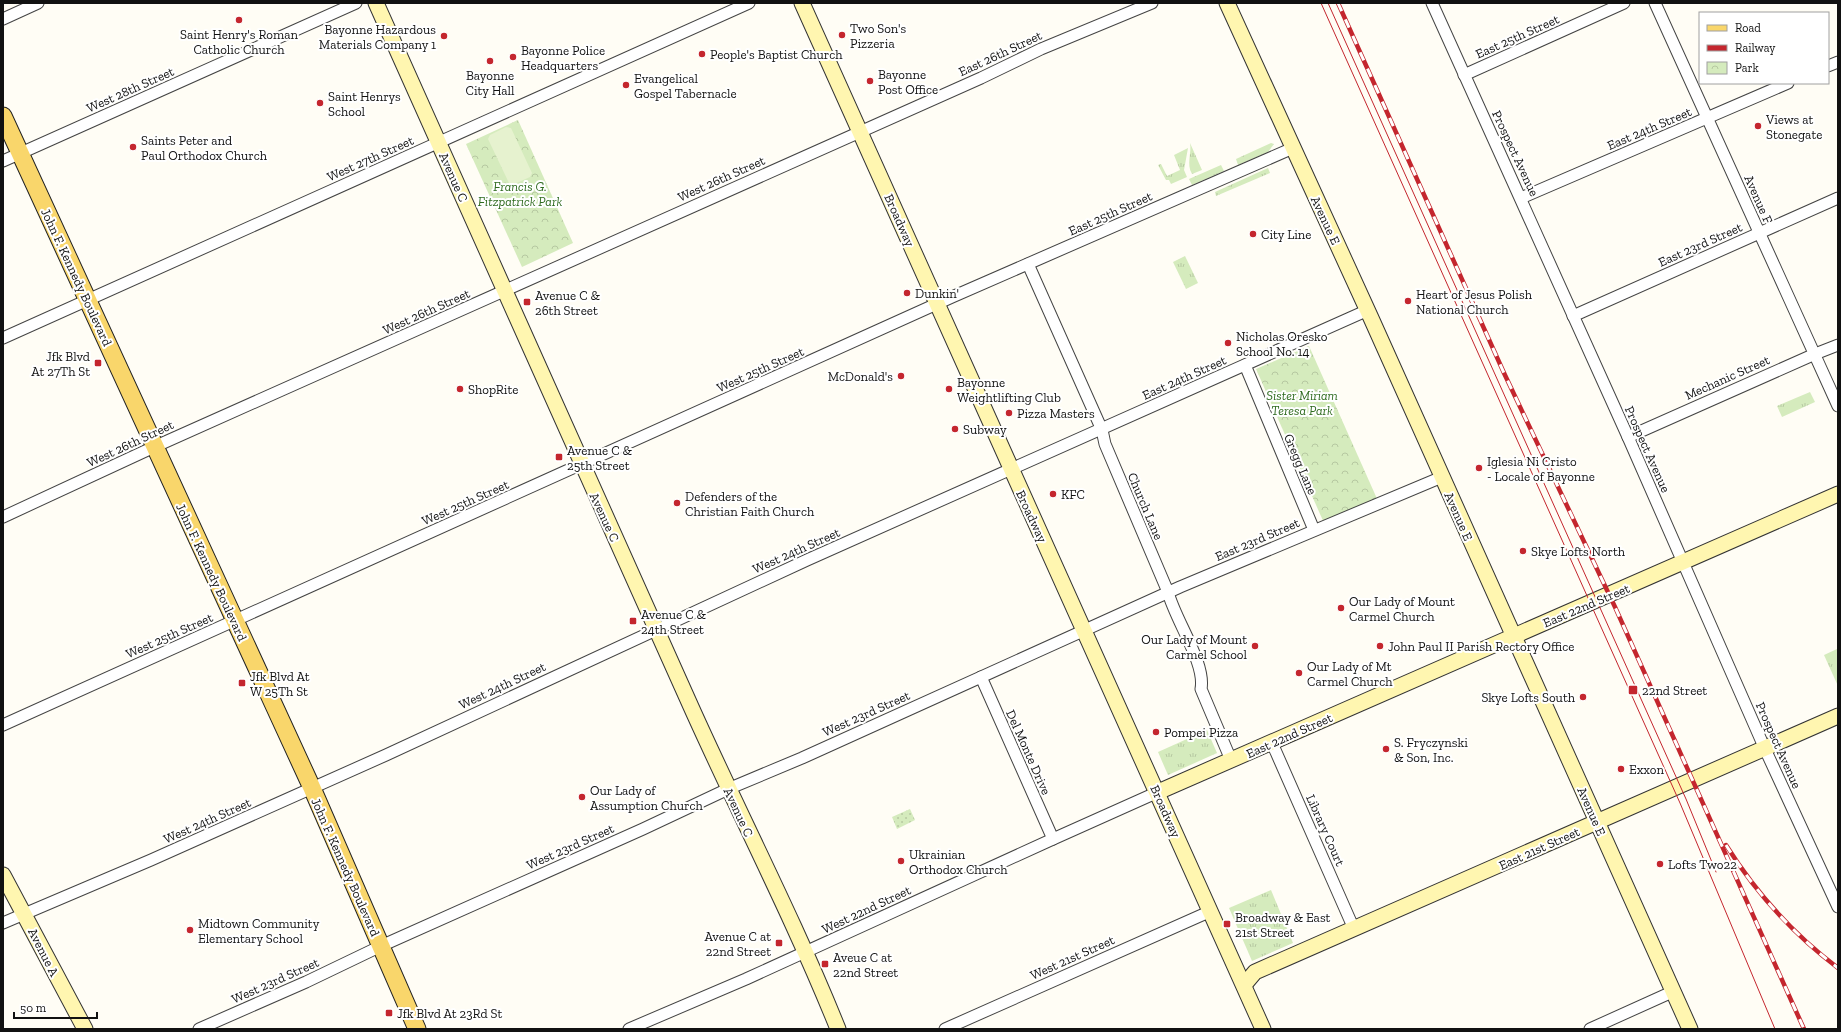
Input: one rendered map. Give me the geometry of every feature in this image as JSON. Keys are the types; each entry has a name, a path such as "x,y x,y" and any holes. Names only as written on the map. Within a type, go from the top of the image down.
{"main road":[{"name":"John F. Kennedy Boulevard","path":"3,116 312,788 417,1029"}],"street":[{"path":"3,19 38,3"},
{"name":"West 28th Street","path":"3,161 356,3"},
{"name":"Avenue C","path":"376,3 581,464 728,789 805,952 838,1029"},
{"name":"West 27th Street","path":"3,338 749,3"},
{"name":"Broadway","path":"802,3 1011,470 1158,792 1263,1029"},
{"name":"East 26th Street","path":"860,131 982,78 1041,49 1152,3"},
{"name":"Avenue E","path":"1227,3 1368,310 1672,992 1690,1029"},
{"name":"Prospect Avenue","path":"1432,3 1628,436 1682,563 1765,749 1838,907"},
{"name":"East 25th Street","path":"1464,75 1624,3"},
{"name":"Avenue F","path":"1655,3 1838,406"},
{"name":"East 24th Street","path":"1521,198 1786,84"},
{"name":"West 26th Street","path":"3,517 154,447 860,131"},
{"name":"East 25th Street","path":"938,304 1293,148"},
{"name":"East 23rd Street","path":"1573,316 1838,198"},
{"name":"Church Lane","path":"1028,264 1102,430 1104,444 1168,592 1171,605 1200,669 1202,683 1201,689 1203,696 1231,760"},
{"name":"West 25th Street","path":"3,725 938,304"},
{"name":"East 24th Street","path":"1011,470 1368,310"},
{"name":"Mechanic Street","path":"1628,436 1838,345"},
{"name":"Gregg Lane","path":"1245,365 1314,530"},
{"name":"West 24th Street","path":"3,923 151,860 312,788 656,629 1011,470"},
{"name":"East 23rd Street","path":"1084,630 1168,592 1442,477"},
{"name":"East 22nd Street","path":"1158,792 1838,494"},
{"name":"West 23rd Street","path":"200,1029 728,789 1084,630"},
{"name":"Del Monte Drive","path":"981,677 1052,839"},
{"name":"East 21st Street","path":"1244,985 1255,972 1838,716"},
{"name":"Library Court","path":"1272,743 1354,929"},
{"name":"West 22nd Street","path":"629,1029 746,979 1158,792"},
{"name":"Avenue A","path":"3,875 85,1029"},
{"name":"West 21st Street","path":"945,1029 1211,911"},
{"path":"1590,1029 1672,992"}],"green space":[{"name":"Francis G. Fitzpatrick Park","path":"518,120 573,243 522,267 466,144"},
{"path":"506,127 511,128 532,173 530,177 512,185 509,183 488,139 490,135"},
{"path":"1190,143 1202,170 1192,174 1189,166"},
{"path":"1271,143 1274,144 1268,152 1238,165 1236,159"},
{"path":"1188,148 1184,170 1187,177 1171,184 1169,180 1166,180 1158,165 1161,164 1167,176 1180,170 1174,155"},
{"path":"1221,165 1224,171 1192,185 1189,179"},
{"path":"1268,168 1270,173 1216,196 1215,192"},
{"path":"1185,256 1198,283 1186,289 1173,262"},
{"name":"Sister Miriam Teresa Park","path":"1309,346 1378,501 1324,523 1256,369"},
{"path":"1810,392 1815,402 1782,417 1777,406"},
{"path":"1837,649 1838,651 1838,686 1824,655"},
{"path":"1207,730 1217,753 1168,775 1158,752"},
{"path":"910,809 915,820 897,829 892,817"},
{"path":"1271,890 1293,943 1252,961 1229,908"}],"tram line":[{"path":"1321,3 1680,803 1775,1029"},
{"path":"1328,3 1686,799 1716,872"}],"railway":[{"path":"1338,3 1504,373 1615,607 1804,1029"},
{"path":"1726,845 1750,880 1776,912 1821,955 1838,968"}],"place":[{"name":"Saint Henry's Roman Catholic Church","path":"239,20"},
{"name":"Two Son's Pizzeria","path":"842,35"},
{"name":"Bayonne Hazardous Materials Company 1","path":"444,36"},
{"name":"People's Baptist Church","path":"702,54"},
{"name":"Bayonne Police Headquarters","path":"513,57"},
{"name":"Bayonne City Hall","path":"490,61"},
{"name":"Bayonne Post Office","path":"870,81"},
{"name":"Evangelical Gospel Tabernacle","path":"626,85"},
{"name":"Saint Henrys School","path":"320,103"},
{"name":"Views at Stonegate","path":"1758,126"},
{"name":"Saints Peter and Paul Orthodox Church","path":"133,147"},
{"name":"City Line","path":"1253,234"},
{"name":"Dunkin'","path":"907,293"},
{"name":"Heart of Jesus Polish National Church","path":"1408,301"},
{"name":"Avenue C & 26th Street","path":"527,302"},
{"name":"Nicholas Oresko School No. 14","path":"1228,343"},
{"name":"Jfk Blvd At 27Th St","path":"98,363"},
{"name":"McDonald's","path":"901,376"},
{"name":"ShopRite","path":"460,389"},
{"name":"Bayonne Weightlifting Club","path":"949,389"},
{"name":"Pizza Masters","path":"1009,413"},
{"name":"Subway","path":"955,429"},
{"name":"Avenue C & 25th Street","path":"559,457"},
{"name":"Iglesia Ni Cristo - Locale of Bayonne","path":"1479,468"},
{"name":"KFC","path":"1053,494"},
{"name":"Defenders of the Christian Faith Church","path":"677,503"},
{"name":"Skye Lofts North","path":"1523,551"},
{"name":"Our Lady of Mount Carmel Church","path":"1341,608"},
{"name":"Avenue C & 24th Street","path":"633,621"},
{"name":"Our Lady of Mount Carmel School","path":"1255,646"},
{"name":"John Paul II Parish Rectory Office","path":"1380,646"},
{"name":"Our Lady of Mt Carmel Church","path":"1299,673"},
{"name":"Jfk Blvd At W 25Th St","path":"242,683"},
{"name":"22nd Street","path":"1633,690"},
{"name":"Skye Lofts South","path":"1583,697"},
{"name":"Pompei Pizza","path":"1156,732"},
{"name":"S. Fryczynski & Son, Inc.","path":"1386,749"},
{"name":"Exxon","path":"1621,769"},
{"name":"Our Lady of Assumption Church","path":"582,797"},
{"name":"Ukrainian Orthodox Church","path":"901,861"},
{"name":"Lofts Two22","path":"1660,864"},
{"name":"Broadway & East 21st Street","path":"1227,924"},
{"name":"Midtown Community Elementary School","path":"190,930"},
{"name":"Avenue C at 22nd Street","path":"779,943"},
{"name":"Aveue C at 22nd Street","path":"825,964"},
{"name":"Jfk Blvd At 23Rd St","path":"389,1013"}]}
